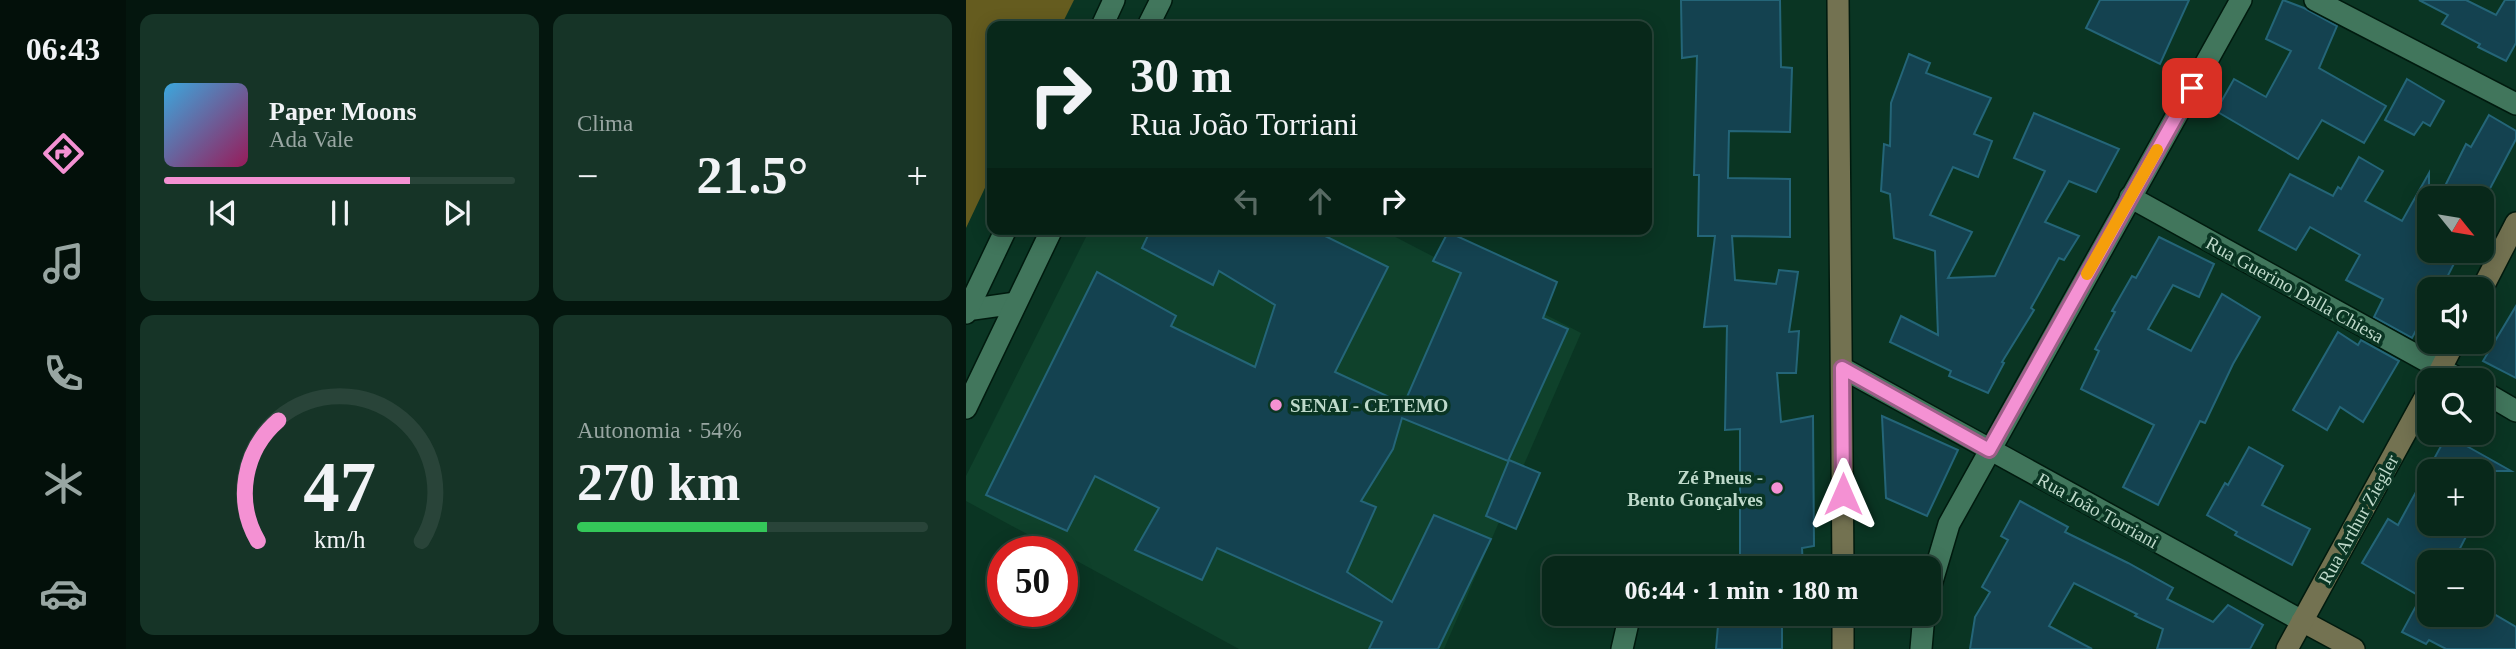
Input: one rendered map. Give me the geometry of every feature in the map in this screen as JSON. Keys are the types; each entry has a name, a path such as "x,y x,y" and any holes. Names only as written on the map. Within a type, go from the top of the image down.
{"main road":[{"path":"1838,0 1843,556"},
{"path":"2488,277 2516,223"},
{"name":"Rua Arthur Ziegler","path":"2287,649 2417,412"},
{"name":"Rua João Torriani","path":"2302,621 2354,649"},
{"path":"1843,626 1843,649"}],"street":[{"path":"1104,21 1114,0"},
{"path":"1151,21 1161,0"},
{"path":"1940,556 1949,524 1989,450 2241,0"},
{"path":"2315,0 2516,104"},
{"name":"Rua Guerino Dalla Chiesa","path":"2130,197 2428,368"},
{"path":"967,311 1003,235"},
{"path":"966,408 1049,235"},
{"path":"967,311 1016,303"},
{"name":"Rua João Torriani","path":"1842,368 2302,621"},
{"path":"2494,398 2516,411"},
{"path":"1622,649 1627,626"},
{"path":"1921,649 1923,626"}],"shaded area":[{"path":"966,0 1074,0 1064,21 987,21 987,184 966,228"},
{"name":"SENAI - CETEMO","path":"1087,235 1392,235 1581,333 1444,649 1239,649 1078,562 1078,536 1031,536 966,501 966,476"}],"building":[{"path":"1681,0 1780,0 1781,67 1792,68 1790,132 1729,131 1728,178 1790,179 1790,237 1732,236 1735,280 1776,284 1779,270 1798,272 1789,332 1799,331 1796,373 1777,373 1781,422 1813,416 1814,546 1802,548 1802,556 1740,556 1740,429 1725,430 1727,326 1704,327 1715,236 1698,236 1699,175 1694,175 1697,56 1682,58"},
{"path":"2100,0 2189,0 2160,64 2086,28"},
{"path":"2283,0 2337,26 2319,68 2386,106 2364,143 2322,120 2298,159 2216,111 2234,79 2266,97 2291,51 2266,39"},
{"path":"2419,0 2466,0 2496,15 2505,0 2516,0 2516,43 2506,61 2442,24 2448,15"},
{"path":"1909,54 1930,63 1926,73 1991,98 1974,134 1992,141 1978,177 1953,167 1930,215 1972,232 1948,278 1995,276 2045,171 2014,158 2034,113 2119,149 2096,192 2069,181 2045,222 2079,236 2064,260 2059,258 1988,393 1949,376 1951,371 1890,342 1901,316 1938,335 1935,251 1894,238 1890,194 1881,191 1884,144 1890,146 1891,103"},
{"path":"2407,79 2444,101 2430,126 2423,122 2414,135 2385,120"},
{"path":"2489,115 2516,131 2516,139 2491,186 2445,186 2466,144 2471,147"},
{"path":"2359,157 2383,171 2365,201 2402,221 2417,194 2417,263 2454,263 2447,277 2417,277 2417,329 2412,338 2374,317 2383,299 2346,280 2360,255 2310,227 2296,250 2259,230 2290,174 2333,196 2338,187 2341,189"},
{"path":"2429,173 2429,186 2422,186"},
{"name":"SENAI - CETEMO","path":"1148,235 1323,235 1388,267 1335,372 1404,404 1461,273 1433,261 1446,235 1455,235 1557,282 1543,318 1568,329 1508,461 1402,418 1393,449 1361,501 1376,507 1347,572 1392,602 1434,515 1491,539 1438,649 1369,649 1382,622 1217,548 1202,580 1135,550 1159,508 1095,476 1067,531 986,495 1097,272 1176,316 1171,326 1255,367 1275,305 1219,271 1213,285 1142,248"},
{"path":"2159,237 2214,264 2199,297 2173,285 2148,329 2191,351 2222,294 2260,317 2233,364 2205,423 2200,421 2158,505 2123,487 2154,425 2081,389 2099,351 2095,349 2115,312 2112,311 2132,276 2136,278"},
{"path":"2516,306 2516,378 2483,361 2487,354 2494,354 2494,343"},
{"path":"2338,332 2358,345 2361,340 2399,361 2363,422 2340,407 2327,430 2293,410"},
{"path":"1882,416 1958,450 1927,516 1886,498"},
{"path":"2442,445 2465,445 2490,459 2434,459"},
{"path":"2249,447 2283,466 2262,505 2310,529 2292,565 2235,535 2237,532 2207,515 2225,483 2228,485"},
{"path":"1509,460 1540,473 1516,529 1486,516"},
{"path":"2494,461 2511,471 2494,471"},
{"path":"2417,490 2417,536 2466,536 2459,550 2417,550 2417,595 2362,563 2388,519 2398,525"},
{"path":"2020,501 2068,527 2065,532 2173,588 2167,599 2213,622 2228,605 2263,625 2250,649 2157,649 2163,629 2074,583 2049,626 2092,649 1970,649 1975,617 1990,592 1982,587 2008,540 2001,536"},
{"path":"2417,604 2417,627 2494,627 2494,614 2516,627 2516,649 2446,649 2429,640 2426,644 2402,632"},
{"path":"1718,626 1782,626 1782,649 1716,649"}],"slow traffic":[{"path":"2087,274 2157,150"}],"place":[{"name":"SENAI - CETEMO","path":"1276,405"},
{"name":"Zé Pneus - Bento Gonçalves","path":"1777,488"}],"route":[{"path":"1843,494 1842,368 1989,450 2192,88"}]}
